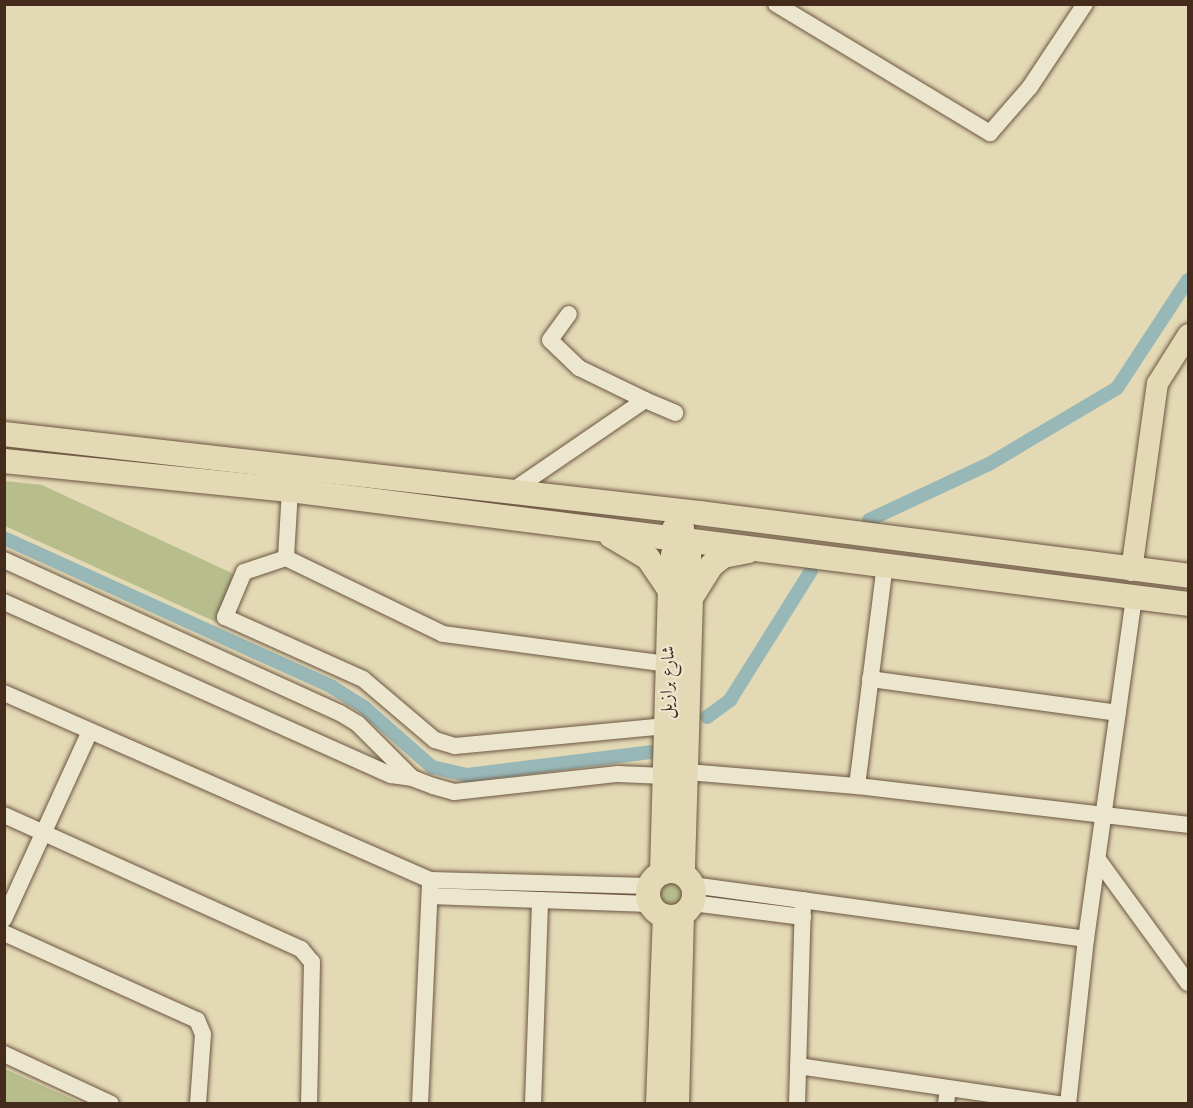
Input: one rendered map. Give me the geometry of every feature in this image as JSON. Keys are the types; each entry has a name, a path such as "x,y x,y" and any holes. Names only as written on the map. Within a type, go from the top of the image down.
{"highway":[{"path":"4,434 652,510 699,513 1188,576"},
{"path":"4,461 290,490 595,530 765,548 1188,604"},
{"path":"652,510 671,523 689,556 681,594"},
{"path":"678,538 684,525 699,513"},
{"path":"595,530 632,546 648,558 681,594"},
{"name":"شارع برازيل","path":"676,774 666,726 668,664 681,594 723,556 765,548"},
{"name":"شارع برازيل","path":"658,1104 672,895 681,594"},
{"name":"شارع برازيل","path":"672,895 677,1104"}],"main road":[{"path":"1131,570 1157,383 1188,334"}],"street":[{"path":"776,4 990,134 1030,87 1085,4"},
{"path":"569,314 550,340 579,368 675,413"},
{"path":"508,493 645,400"},
{"path":"286,558 290,490"},
{"path":"666,726 455,746 435,740 363,679 225,617 244,572 286,558 443,634 668,664"},
{"path":"4,560 340,712 358,724 412,778"},
{"path":"857,786 885,564"},
{"path":"1068,1104 1086,939 1099,861 1134,597"},
{"path":"4,602 392,776 412,778 454,792 618,774 676,774 857,786 1188,825"},
{"path":"870,679 1118,713"},
{"path":"4,693 430,888 540,900 672,895 803,917"},
{"path":"4,919 89,733"},
{"path":"4,815 301,949 312,962 309,1104"},
{"path":"1099,861 1188,983"},
{"path":"430,888 803,900 1086,939"},
{"path":"420,1104 430,888"},
{"path":"533,1104 540,900"},
{"path":"797,1104 803,900"},
{"path":"4,933 197,1020 203,1034 198,1104"},
{"path":"4,1054 111,1104"},
{"path":"798,1066 947,1096 1059,1104"}],"green space":[{"path":"5,481 42,485 236,575 216,622 5,526"},
{"path":"671,881 680,885 684,894 680,903 671,907 662,903 658,894 662,885"},
{"path":"5,1069 81,1103 5,1103"}],"waterway":[{"path":"869,520 989,464 1117,388 1188,280"},
{"path":"4,538 332,687 365,708 432,767 467,775 651,752"},
{"path":"707,717 730,700 811,571"}]}
